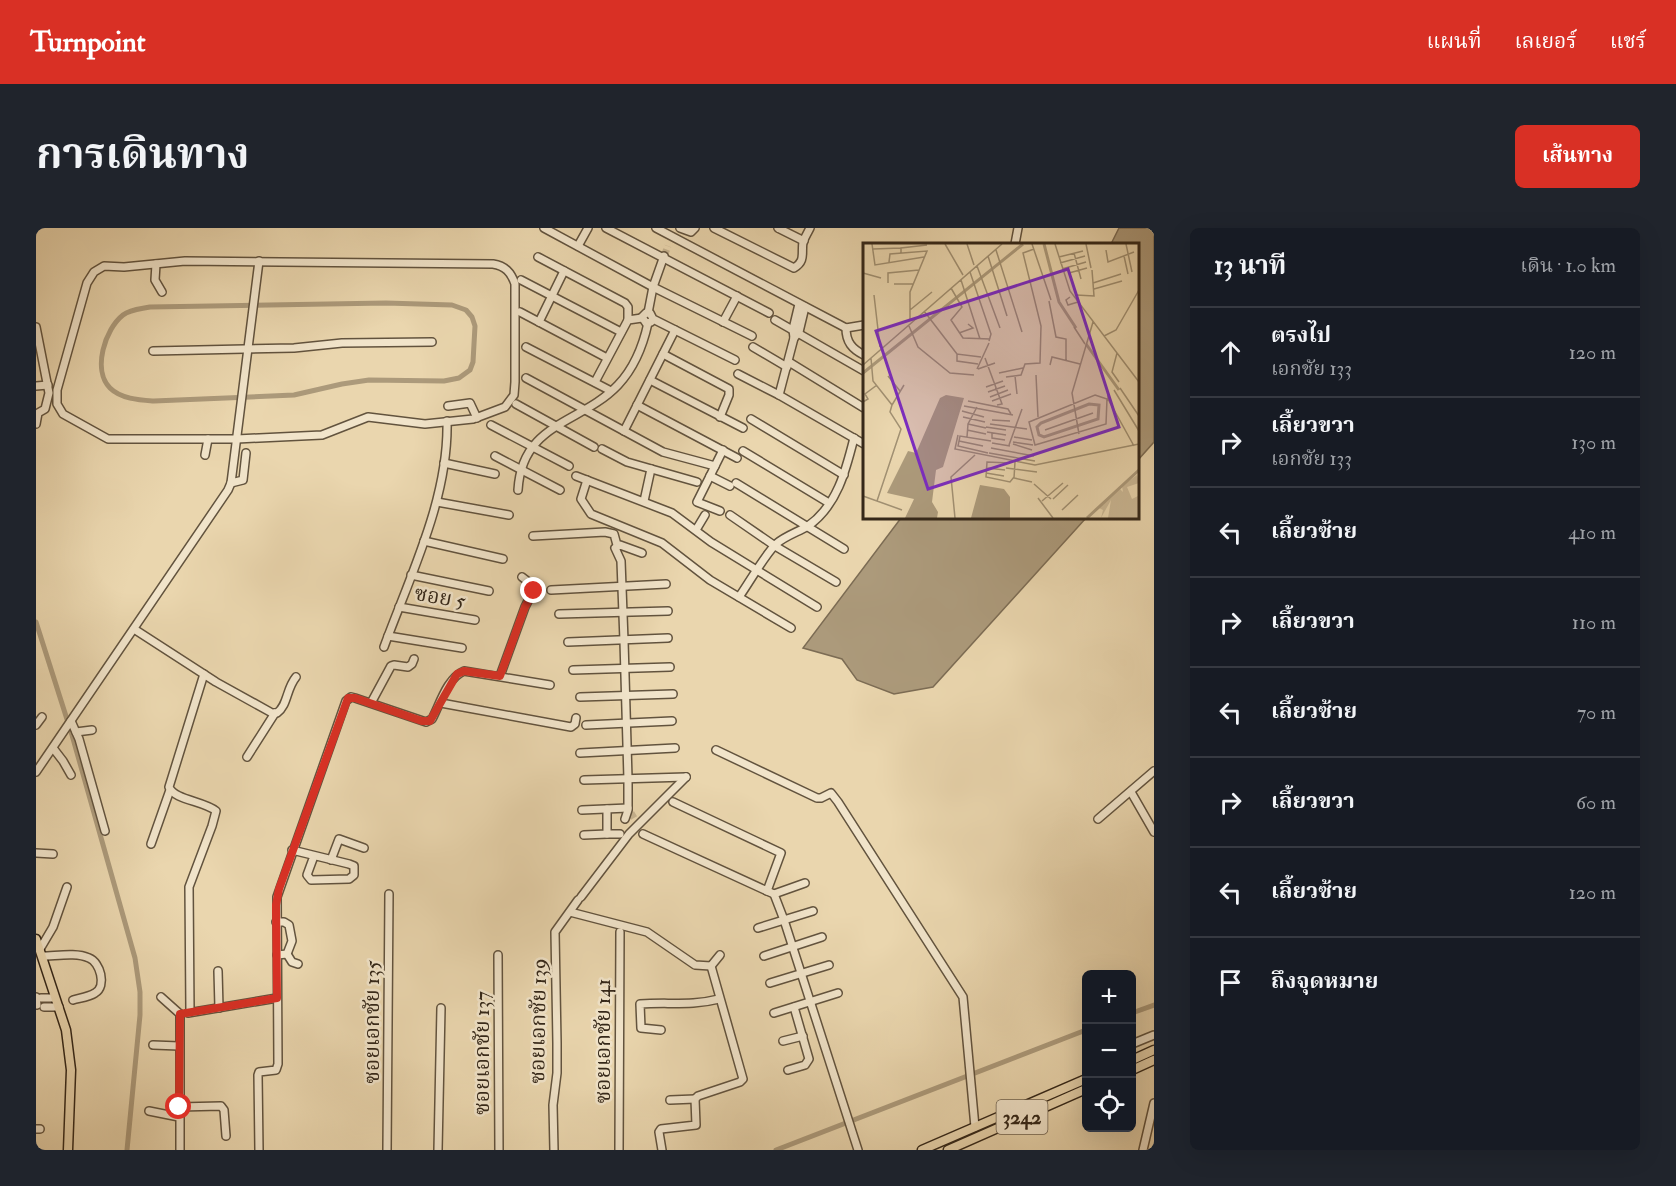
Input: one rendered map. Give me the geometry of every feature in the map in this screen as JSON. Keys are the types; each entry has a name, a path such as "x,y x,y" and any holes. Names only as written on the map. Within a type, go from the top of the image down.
{"main road":[{"path":"36,939 66,1030 71,1070 68,1150"},
{"path":"1136,1058 1154,1050"},
{"path":"1136,1068 1154,1060"},
{"name":"3242","path":"922,1150 1082,1081"},
{"name":"3242","path":"948,1150 957,1148 1082,1091"},
{"path":"957,1134 957,1148"}],"street":[{"path":"544,228 752,336"},
{"path":"578,246 588,228"},
{"path":"606,228 769,313"},
{"path":"656,228 846,328 863,325"},
{"path":"680,228 691,232 695,228"},
{"path":"714,228 794,268 798,267 804,258 804,241 810,228"},
{"path":"778,228 804,241"},
{"path":"1015,243 1018,228"},
{"path":"668,246 673,237"},
{"path":"538,257 625,303 628,307 628,320 595,382"},
{"path":"518,490 521,470 543,434 611,391 632,367 641,348 653,286 664,257"},
{"path":"185,261 259,261 493,264 503,267 515,284 514,396 505,407 477,418 447,422 424,424 368,417 322,435 237,439 108,439 63,414 57,404 59,382 90,276 104,266 156,264 185,261"},
{"path":"36,772 39,762 64,731 231,483 243,403 259,261"},
{"path":"156,264 155,280 162,292"},
{"path":"538,322 564,270"},
{"path":"521,280 621,332"},
{"path":"723,322 737,297"},
{"path":"779,394 802,305"},
{"path":"520,312 607,358"},
{"path":"628,320 648,318 735,360"},
{"path":"775,320 863,369"},
{"path":"36,327 48,385 48,402 45,409 38,413 36,424"},
{"path":"846,328 847,339 851,346 863,354"},
{"path":"624,431 675,330"},
{"path":"153,351 294,348 342,343 432,342"},
{"path":"526,347 611,391"},
{"path":"753,347 788,364 863,407"},
{"path":"663,354 729,389 720,417"},
{"path":"738,374 779,394 863,443"},
{"path":"526,378 663,452 715,466"},
{"path":"650,380 743,428"},
{"path":"36,386 48,385"},
{"path":"448,406 470,404 477,418"},
{"path":"516,404 622,460 697,482"},
{"path":"637,405 737,458"},
{"path":"751,419 844,475"},
{"path":"384,647 437,502 444,463 447,422"},
{"path":"491,425 569,466"},
{"path":"738,597 775,546 807,526 819,515 838,490 854,438"},
{"path":"205,455 208,439"},
{"path":"720,511 697,502 723,450"},
{"path":"743,451 829,502"},
{"path":"231,483 243,480 246,453"},
{"path":"495,456 560,490"},
{"path":"444,463 495,474"},
{"path":"644,501 651,469"},
{"path":"576,476 672,513 757,571 817,607"},
{"path":"710,476 733,485 844,549"},
{"path":"587,480 581,499 591,514 662,543 694,569 791,628"},
{"path":"437,502 509,515"},
{"path":"696,530 705,515"},
{"path":"730,515 775,546 836,582"},
{"path":"533,536 605,532 614,534 616,552 621,561 630,812 637,826"},
{"path":"424,541 502,559"},
{"path":"617,545 642,554"},
{"path":"411,575 489,591"},
{"path":"500,676 525,607 535,587 522,577"},
{"path":"551,590 666,584"},
{"name":"ซอย 5","path":"399,607 475,620"},
{"path":"559,615 668,611"},
{"path":"134,629 239,696 275,713"},
{"path":"388,636 462,648"},
{"path":"568,642 668,638"},
{"path":"371,703 392,666 408,668 414,659"},
{"path":"573,670 670,667"},
{"path":"259,1150 258,1075 259,1072 272,1072 277,1068 277,897 346,701 351,697 426,722 432,719 457,674 464,671 550,686"},
{"path":"151,844 170,790 169,787 204,674"},
{"path":"247,757 275,713 283,708 288,688 296,677"},
{"path":"580,698 672,694"},
{"path":"441,703 571,727 575,724 576,718"},
{"path":"36,725 44,714"},
{"path":"586,725 672,721"},
{"path":"70,722 76,732 105,831"},
{"path":"76,732 92,730"},
{"path":"52,748 71,775"},
{"path":"580,753 675,748"},
{"path":"716,750 817,798 831,793 962,993 975,1127"},
{"path":"1098,819 1154,771"},
{"name":"ซอยเอกชัย 139","path":"554,1150 553,1105 557,1073 555,938 557,928 629,834 686,777 628,779"},
{"path":"584,780 628,779"},
{"path":"170,790 216,811 189,887 190,1012"},
{"path":"1131,792 1154,831"},
{"path":"673,802 781,853 767,891"},
{"path":"582,810 607,808 630,812"},
{"path":"607,808 607,834"},
{"path":"629,834 626,821 630,812"},
{"path":"331,860 342,831"},
{"path":"584,835 620,834"},
{"path":"643,834 774,894 805,883"},
{"path":"339,839 364,848"},
{"path":"292,850 354,866 352,878 308,879 307,875 314,856"},
{"path":"36,853 53,854"},
{"path":"67,887 41,953 82,956 96,962 99,968 100,988 96,993 73,1000"},
{"name":"ซอยเอกชัย 135","path":"387,1150 389,894"},
{"path":"774,894 858,1150"},
{"path":"758,928 813,910"},
{"path":"570,912 647,932 695,966 711,966"},
{"path":"276,922 284,922 289,926 292,941 287,954"},
{"name":"ซอยเอกชัย 141","path":"619,1150 620,932"},
{"path":"764,956 822,937"},
{"path":"276,955 287,954"},
{"path":"287,954 292,962 298,964"},
{"name":"ซอยเอกชัย 137","path":"498,955 499,1150"},
{"path":"711,966 720,955"},
{"path":"770,983 829,965"},
{"path":"662,1150 659,1132 661,1129 696,1125 695,1099 698,1095 740,1082 743,1079 711,966"},
{"path":"218,971 219,1008"},
{"path":"774,1013 838,993"},
{"path":"161,997 180,1014"},
{"path":"39,1002 55,998"},
{"path":"180,1014 277,998"},
{"path":"661,1030 641,1028 640,1004 701,1004 719,999"},
{"path":"39,1002 59,1007"},
{"path":"788,1070 808,1063 809,1059 794,1007"},
{"path":"438,1150 441,1008"},
{"path":"180,1014 178,1046 180,1150"},
{"path":"1136,1042 1154,1035"},
{"path":"783,1041 803,1036"},
{"path":"153,1045 178,1046"},
{"path":"670,1100 695,1099"},
{"path":"1143,1150 1154,1103"},
{"path":"179,1107 221,1106 224,1110 226,1136"},
{"path":"149,1111 179,1116"}],"shaded area":[{"path":"1119,228 1154,228 1154,442 1139,459 1139,243 1112,243"},
{"path":"900,519 1085,519 933,687 894,694 857,680 842,659 803,648"}],"waterway":[{"path":"386,303 452,305 466,310 475,326 473,362 470,370 459,378 444,381 369,380 294,395 154,401 131,398 114,392 105,380 102,371 103,350 111,330 123,315 136,310 150,307 386,303"},
{"path":"36,622 72,735 135,958 140,992 140,1015 127,1150"},
{"path":"1136,1012 1154,1005"},
{"path":"776,1150 1082,1032"}],"tunnel":[{"path":"664,256 668,246"},
{"path":"631,813 634,818"}],"route":[{"path":"179,1107 180,1014 277,998 277,897 348,698 355,698 422,721 430,721 457,674 464,671 500,676 525,607 534,591"}]}
